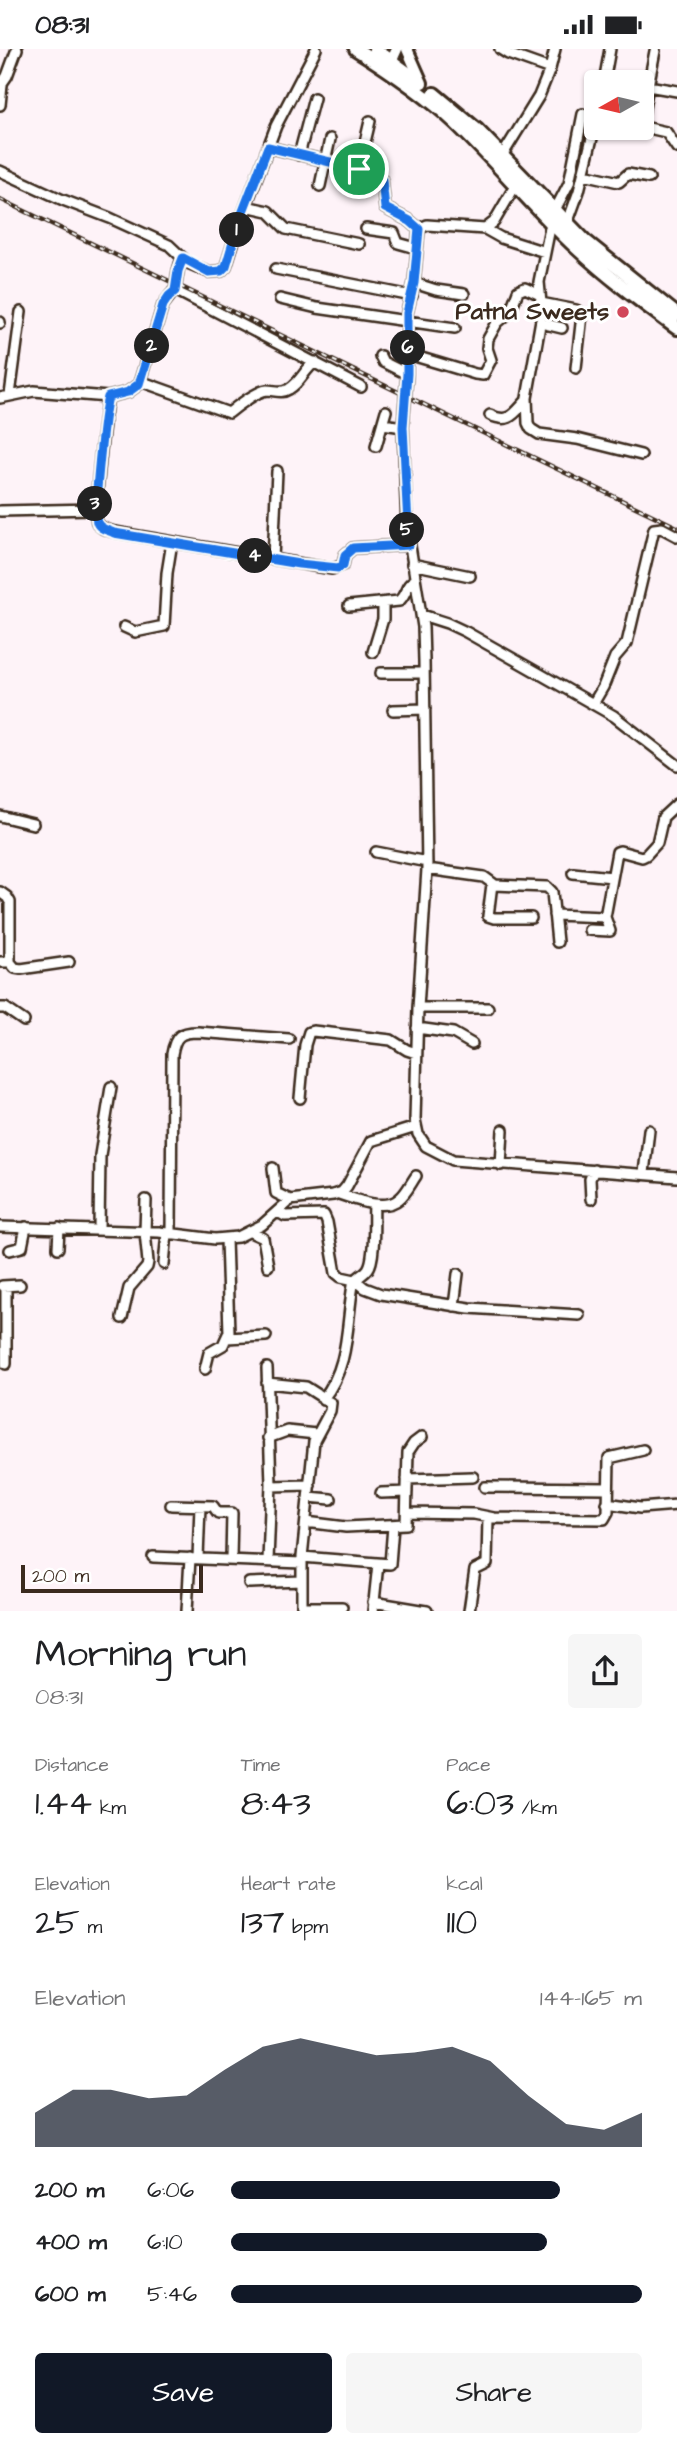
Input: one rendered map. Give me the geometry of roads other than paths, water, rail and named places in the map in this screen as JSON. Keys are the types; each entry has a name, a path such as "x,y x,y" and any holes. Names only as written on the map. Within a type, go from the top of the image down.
{"highway":[{"path":"356,49 386,56 453,108 502,156 553,218 618,284 677,328"},
{"path":"386,56 416,89 456,123 515,186 553,218 567,224 625,275 677,315"}],"main road":[{"path":"407,49 422,83"}],"street":[{"path":"0,105 1,86 17,49"},
{"path":"0,171 169,245 183,258 209,272 221,271 226,266 279,119 316,49"},
{"path":"500,49 550,69"},
{"path":"502,156 539,96 555,49"},
{"path":"606,70 610,49"},
{"path":"651,70 655,51"},
{"path":"654,87 677,91"},
{"path":"299,155 314,99"},
{"path":"583,114 569,183 553,218 540,274 541,323 526,401 528,423 531,429 539,434 577,439 641,455"},
{"path":"359,169 370,121"},
{"path":"654,129 666,132 677,148"},
{"path":"320,186 330,139"},
{"path":"567,224 592,140"},
{"path":"268,147 372,171 380,176 385,208 419,229"},
{"path":"584,174 619,182 628,174 649,178"},
{"path":"485,229 494,222 515,186"},
{"path":"246,206 268,211 286,229 359,244"},
{"path":"419,229 427,225 485,229 501,238 545,252"},
{"path":"366,229 394,233 398,243 416,248"},
{"path":"419,229 414,283 408,307 403,427 409,545 422,615 425,709 427,866 417,1028 416,1127 426,1146 442,1156 467,1163 677,1177"},
{"path":"0,398 34,391 108,397 128,392 140,381 163,305 175,291 183,258"},
{"path":"276,269 412,296"},
{"path":"414,283 464,295"},
{"path":"408,354 475,375 483,375 491,360 487,348 488,339 497,323 510,312 519,291 524,288 541,299 576,310 582,315 576,368"},
{"path":"175,291 361,387"},
{"path":"280,299 455,328"},
{"path":"10,395 21,312"},
{"path":"541,323 562,328"},
{"path":"380,356 383,362 407,374"},
{"path":"140,381 229,413 262,391 289,390 298,382 305,369 315,362"},
{"path":"108,397 95,509 96,520 102,528 114,533 338,568 343,565 345,555 353,548 409,545"},
{"path":"490,415 500,420 507,419 526,401"},
{"path":"376,446 386,411"},
{"path":"383,424 403,427"},
{"path":"273,559 277,471"},
{"path":"0,511 95,509"},
{"path":"593,704 615,657 627,643 654,529 662,528 677,536"},
{"path":"124,627 135,632 164,627 172,542"},
{"path":"412,564 470,576"},
{"path":"349,606 400,601 408,584 415,580"},
{"path":"373,652 383,619 383,603"},
{"path":"422,615 466,632 593,704 627,724 677,765"},
{"path":"381,673 424,673"},
{"path":"393,710 425,709"},
{"path":"589,930 610,931 605,917 617,852 624,851 642,857 646,855 657,843 663,817 677,804"},
{"path":"0,816 33,824"},
{"path":"376,852 427,866 484,877 492,884 547,887 552,892 557,942"},
{"path":"573,873 612,877"},
{"path":"492,884 488,915 494,918 531,918"},
{"path":"0,892 10,902 5,962 21,969 69,962"},
{"path":"554,915 605,917"},
{"path":"0,1008 24,1021"},
{"path":"418,1008 488,1008"},
{"path":"417,1028 453,1033 472,1044"},
{"path":"164,1264 169,1234 174,1041 178,1035 185,1032 289,1039"},
{"path":"300,1098 305,1045 309,1032 391,1040 416,1053"},
{"path":"99,1229 100,1154 111,1087"},
{"path":"339,1194 348,1186 371,1141 416,1127"},
{"path":"644,1173 649,1130"},
{"path":"501,1165 503,1131"},
{"path":"273,1168 276,1193 290,1200 339,1194 374,1204 398,1201 416,1176"},
{"path":"591,1199 590,1179 594,1170"},
{"path":"122,1318 129,1288 147,1267 146,1200"},
{"path":"0,1227 145,1231 226,1239 250,1232 262,1225 290,1200"},
{"path":"323,1399 334,1385 341,1368 355,1280 367,1271 371,1262 374,1204"},
{"path":"278,1212 285,1216 324,1215 336,1273 381,1294 454,1306 579,1315"},
{"path":"10,1250 22,1247 26,1227"},
{"path":"58,1248 59,1228"},
{"path":"250,1232 263,1238 268,1265"},
{"path":"205,1369 209,1353 220,1347 228,1338 226,1239"},
{"path":"454,1306 458,1274"},
{"path":"6,1364 3,1286 20,1285"},
{"path":"228,1338 266,1336"},
{"path":"267,1368 271,1486 268,1561"},
{"path":"267,1383 306,1387 329,1401 331,1406 316,1434 302,1560 302,1609 342,1607"},
{"path":"268,1439 287,1431 316,1434"},
{"path":"306,1522 345,1527 406,1524 408,1452 422,1437"},
{"path":"407,1513 604,1519 607,1515 610,1456 643,1450"},
{"path":"407,1479 473,1477"},
{"path":"271,1486 310,1485"},
{"path":"485,1487 608,1487"},
{"path":"381,1493 407,1492"},
{"path":"309,1497 331,1499"},
{"path":"607,1503 640,1508 677,1505"},
{"path":"171,1506 213,1506 218,1513 234,1514 231,1559"},
{"path":"187,1611 200,1506"},
{"path":"469,1611 475,1570 487,1564 488,1517"},
{"path":"153,1557 388,1565 391,1562 393,1526"},
{"path":"378,1563 373,1606 427,1611"},
{"path":"249,1583 302,1581"}],"railway":[{"path":"0,199 677,527"}],"place":[{"name":"Patna Sweets","path":"623,312"}]}
